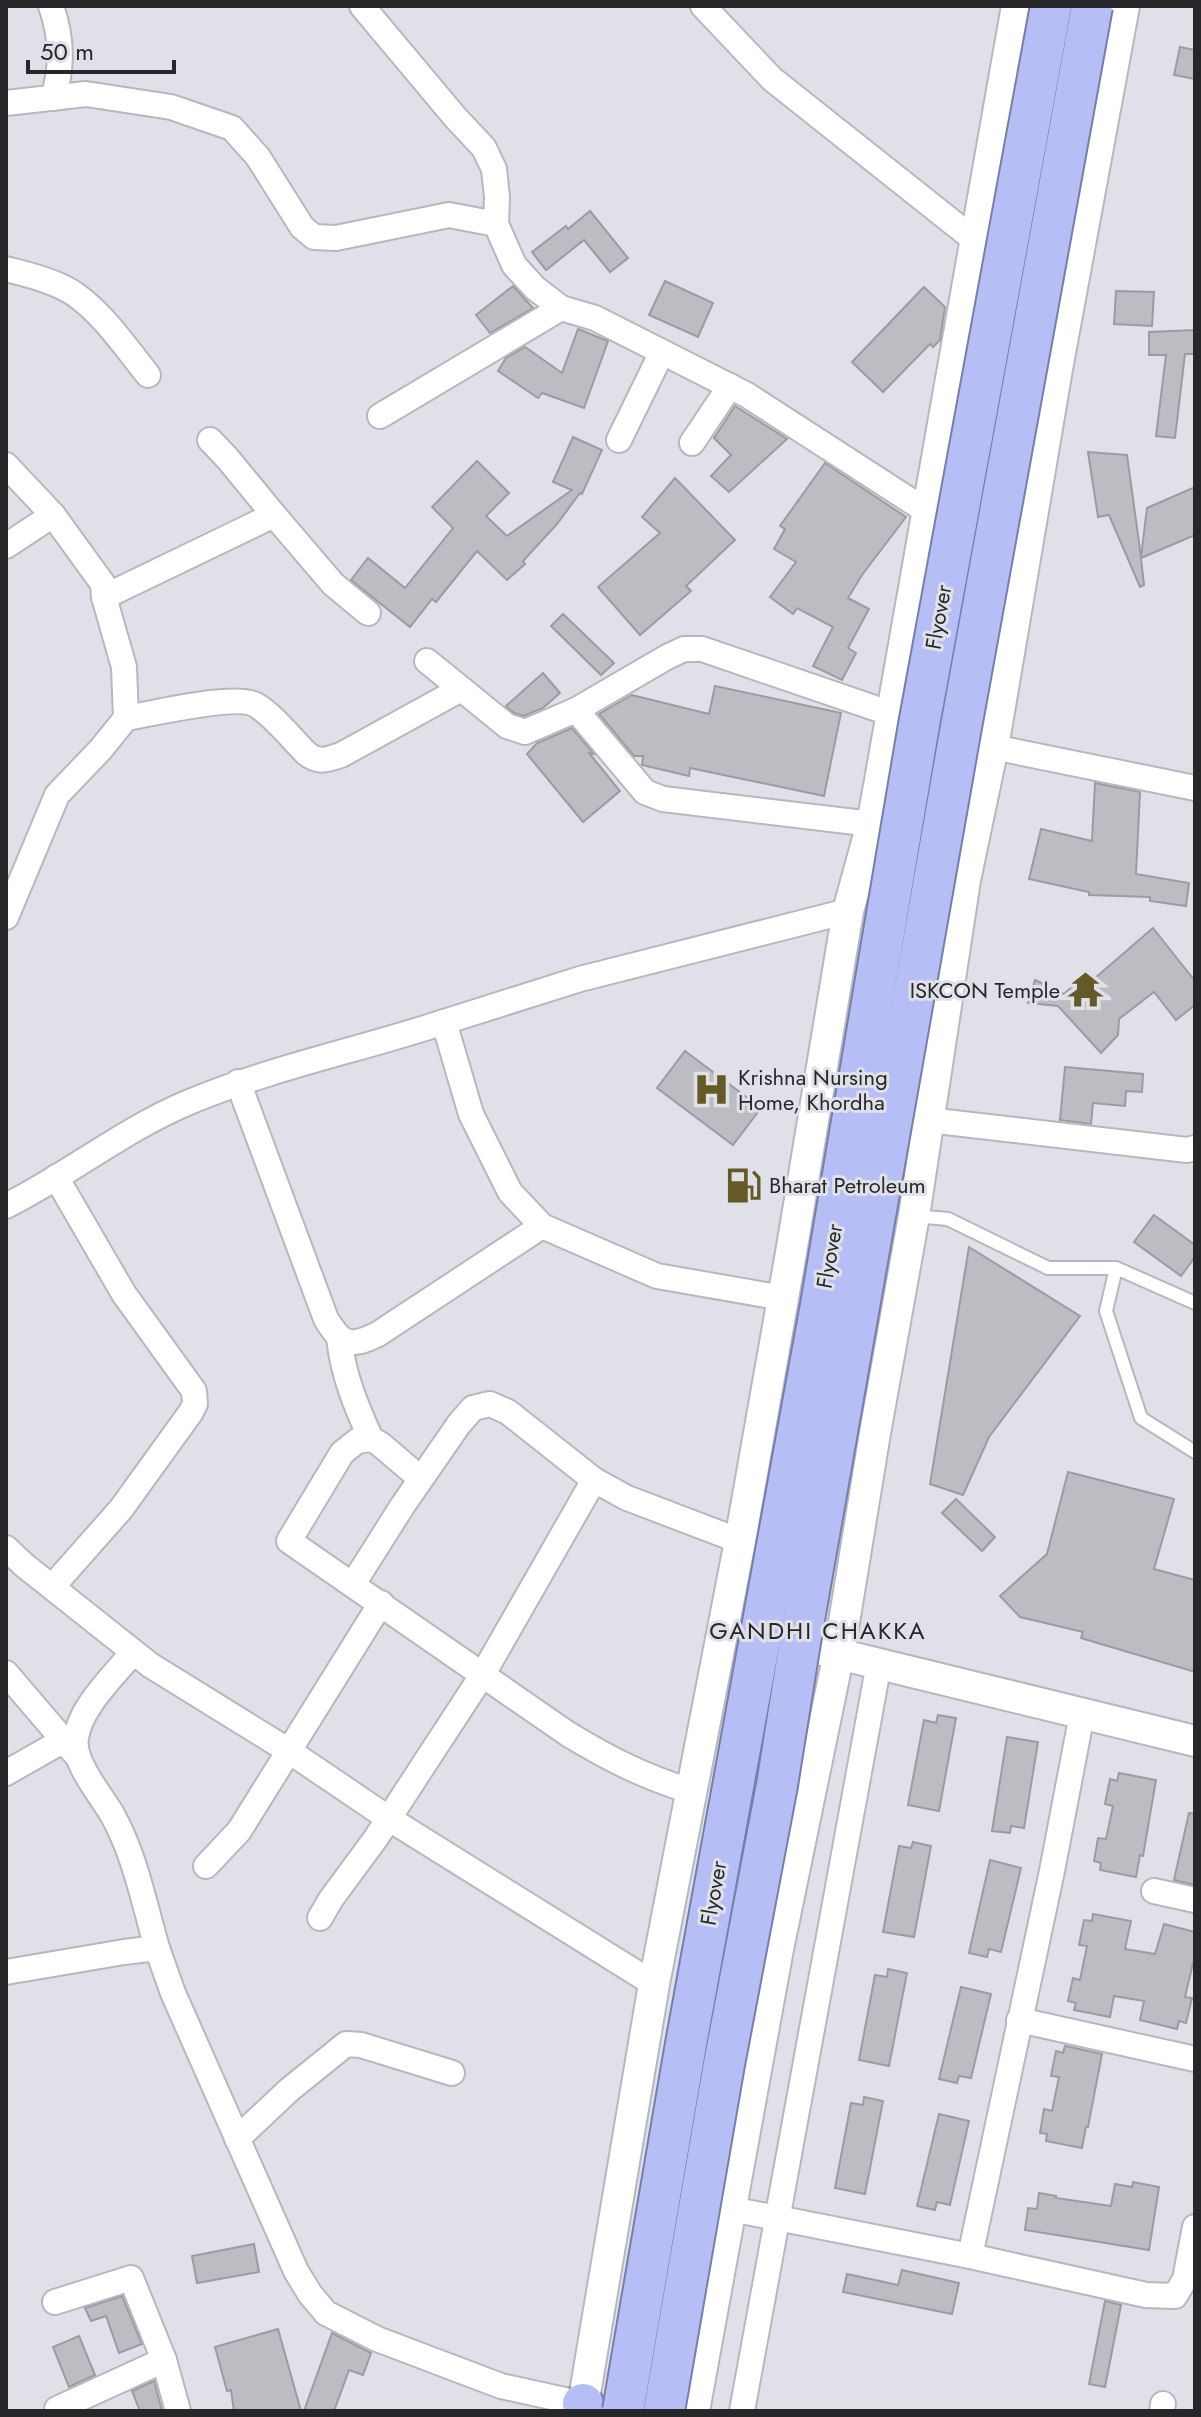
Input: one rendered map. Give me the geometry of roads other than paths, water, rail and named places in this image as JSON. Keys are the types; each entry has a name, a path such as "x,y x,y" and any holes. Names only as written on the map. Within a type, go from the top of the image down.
{"highway":[{"name":"Flyover","path":"623,2411 823,1289 919,725 1051,6"},
{"name":"Flyover","path":"664,2411 1092,6"}],"street":[{"path":"51,6 57,22 62,56 53,98"},
{"path":"362,6 484,148 494,169 496,224 514,265 535,288 561,308 595,318 730,386 928,512"},
{"path":"703,6 772,79 976,241"},
{"path":"6,1673 70,1748 114,1818 129,1852 173,1993 296,2271 310,2294 326,2313 377,2339 501,2386 584,2409 654,1984 740,1541 848,911 872,824 1017,6"},
{"path":"694,2411 778,1949 839,1653 914,1216 965,880 993,747 1057,369 1124,6"},
{"path":"6,103 86,94 171,107 232,128 258,157 302,227 314,237 336,238 449,215 496,224"},
{"path":"6,269 33,276 75,294 95,311 148,375"},
{"path":"380,416 561,308"},
{"path":"619,440 662,352"},
{"path":"692,443 730,386"},
{"path":"210,440 333,584 368,613"},
{"path":"6,465 53,515 103,584 124,667 126,718 57,795 6,917"},
{"path":"6,546 53,515"},
{"path":"104,597 274,515"},
{"path":"427,661 507,726 525,732 576,710 684,649 702,649 892,714"},
{"path":"126,718 223,701 255,703 306,753 320,761 341,755 461,689"},
{"path":"576,710 645,792 663,799 872,824"},
{"path":"993,747 1195,788"},
{"path":"6,1206 132,1130 238,1082 580,979 848,911"},
{"path":"444,1022 471,1114 510,1192 542,1226 657,1276 783,1298"},
{"path":"238,1082 326,1319 339,1338 342,1365 350,1391 371,1439"},
{"path":"928,1120 1187,1150 1195,1148"},
{"path":"52,1587 121,1509 191,1412 196,1398 188,1382 124,1294 56,1177"},
{"path":"339,1338 354,1343 378,1334 542,1226"},
{"path":"353,1584 459,1424 473,1408 490,1404 508,1412 594,1480 627,1498 740,1541"},
{"path":"421,1479 380,1444 371,1439 357,1441 342,1453 289,1541 568,1734 647,1777 690,1791"},
{"path":"320,1918 483,1674 594,1480"},
{"path":"6,1548 150,1665 654,1984"},
{"path":"206,1866 239,1831 381,1603"},
{"path":"721,1634 839,1653 1195,1741"},
{"path":"6,1773 70,1748 86,1710 133,1652"},
{"path":"742,2411 879,1663"},
{"path":"970,2256 1082,1714"},
{"path":"1154,1891 1195,1900"},
{"path":"6,1972 157,1948"},
{"path":"1019,2020 1195,2059"},
{"path":"237,2139 289,2090 346,2044 361,2045 452,2073"},
{"path":"731,2209 970,2256 1146,2295 1175,2296 1185,2279 1195,2227"},
{"path":"55,2302 131,2278 164,2360 178,2411"},
{"path":"57,2409 164,2360"}],"lane":[{"path":"914,1216 948,1219 1048,1268 1116,1268 1195,1303"},
{"path":"1116,1268 1106,1311 1141,1418 1195,1452"}],"place":[{"name":"ISKCON Temple","path":"1086,990"},
{"name":"Krishna Nursing Home, Khordha","path":"712,1090"},
{"name":"Bharat Petroleum","path":"743,1185"}],"district":[{"name":"GANDHI CHAKKA","path":"818,1631"}]}
